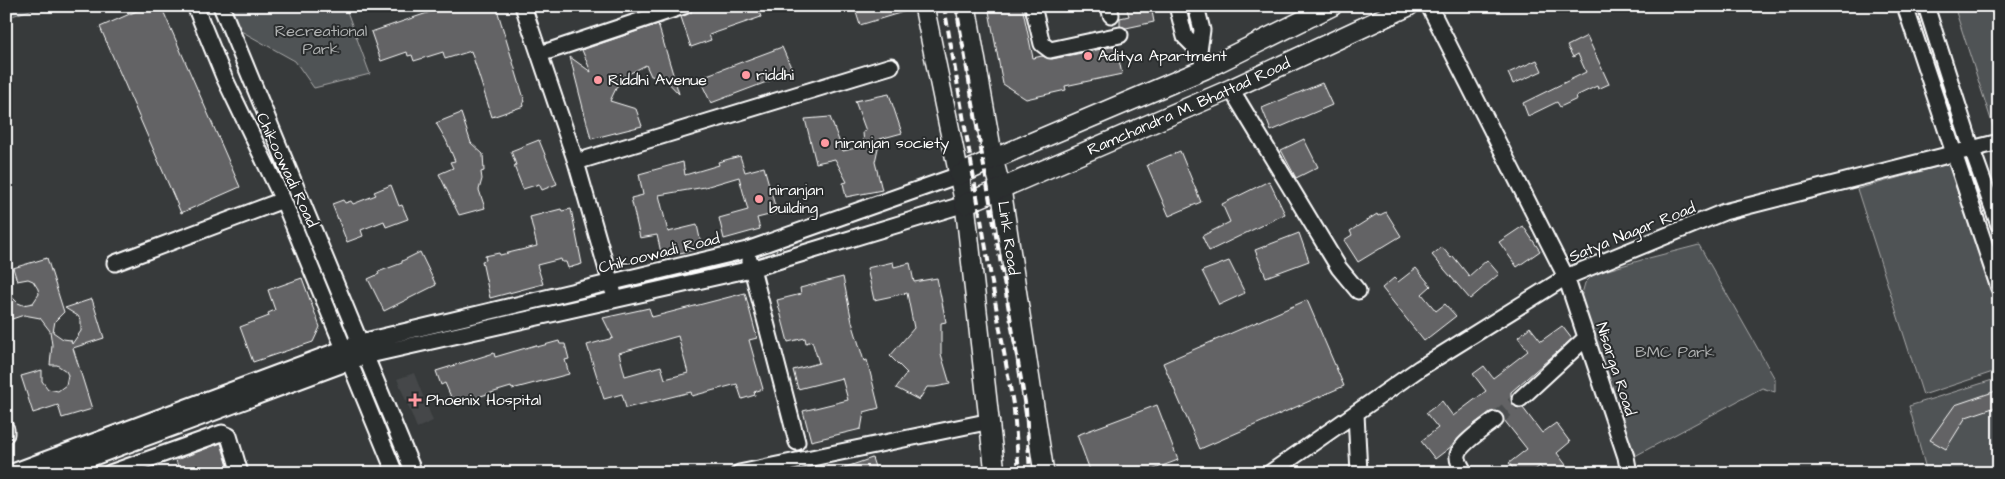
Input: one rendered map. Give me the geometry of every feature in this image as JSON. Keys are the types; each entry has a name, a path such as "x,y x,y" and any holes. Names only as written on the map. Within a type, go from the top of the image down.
{"main road":[{"path":"924,6 965,204 991,421 995,473"},
{"name":"Link Road","path":"966,6 993,159 1001,189 1044,473"},
{"name":"Ramchandra M. Bhattad Road","path":"959,175 1206,69 1332,6"},
{"name":"Ramchandra M. Bhattad Road","path":"965,204 1231,89 1409,6"},
{"path":"1023,146 1032,175"}],"street":[{"name":"Chikoowadi Road","path":"195,6 224,77 283,200 392,466"},
{"name":"Chikoowadi Road","path":"221,6 414,473"},
{"path":"523,6 576,162 615,298"},
{"path":"540,54 684,6"},
{"path":"1033,6 1042,44 1050,50 1120,35"},
{"path":"1177,6 1185,37 1199,51 1206,69"},
{"path":"1196,6 1202,30 1199,51"},
{"name":"Nisarga Road","path":"1429,6 1566,277 1626,457 1629,473"},
{"path":"1905,6 1953,155 1999,288"},
{"path":"1926,6 1972,150 1999,225"},
{"path":"576,162 891,66"},
{"path":"1231,89 1339,268 1358,291"},
{"path":"1953,155 1999,142"},
{"name":"Satya Nagar Road","path":"1270,473 1420,368 1566,277 1724,212 1953,155"},
{"name":"Chikoowadi Road","path":"51,473 363,349 610,283 747,250 959,175"},
{"path":"115,263 283,200"},
{"name":"Chikoowadi Road","path":"363,349 751,269 965,204"},
{"path":"747,250 797,442"},
{"path":"1520,399 1587,337"},
{"name":"Chikoowadi Road","path":"10,473 347,355"},
{"path":"1356,414 1359,473"},
{"path":"1465,473 1458,458 1458,453 1462,447 1496,420"},
{"path":"739,473 991,421"},
{"path":"6,429 6,434"},
{"path":"110,473 222,433 229,436 240,473"},
{"path":"392,466 406,454"},
{"path":"94,456 100,473"}],"shaded area":[{"name":"Phoenix Hospital","path":"414,373 433,421 417,428 397,379"}],"green space":[{"path":"6,6 42,6 6,18"},
{"name":"Recreational Park","path":"229,6 345,6 370,74 314,88 295,61 241,31"},
{"path":"1954,6 1999,6 1999,131 1995,132"},
{"path":"1948,164 1999,316 1999,370 1923,395 1857,189"},
{"name":"BMC Park","path":"1699,245 1775,379 1775,392 1762,388 1635,456 1580,301 1585,283 1594,274"},
{"path":"1999,378 1999,473 1927,473 1909,406"}],"building":[{"path":"148,6 161,6 240,187 181,213 100,27"},
{"path":"448,6 496,6 525,102 523,102 524,106 492,117 471,51 445,59 443,52 414,61 412,55 408,56 407,52 381,61 371,32"},
{"path":"693,6 757,6 761,17 709,35 711,40 691,47 681,17 691,13"},
{"path":"854,6 912,6 913,9 860,25"},
{"name":"Aditya Apartment","path":"988,6 1022,6 1033,58 1042,56 1052,59 1116,46 1122,74 1065,86 1066,90 1026,99 1003,84"},
{"path":"1126,6 1151,6 1154,22 1126,28 1120,26 1120,18 1129,16"},
{"name":"Riddhi Avenue","path":"658,24 679,94 664,78 651,76 646,65 621,78 610,101 636,109 642,126 591,139 570,57 591,72 582,50"},
{"path":"1587,36 1609,84 1598,89 1597,86 1576,96 1577,99 1560,107 1557,102 1528,116 1523,103 1586,72 1578,54 1573,57 1567,46"},
{"name":"riddhi","path":"782,47 793,72 711,103 699,78"},
{"path":"1537,60 1542,71 1513,84 1508,73"},
{"path":"1322,83 1332,105 1271,131 1262,108"},
{"name":"niranjan society","path":"889,94 902,133 880,139 875,162 882,190 846,197 843,183 847,182 835,159 816,163 805,119 830,117 843,151 864,146 863,132 866,131 855,101"},
{"path":"461,113 471,143 483,154 484,171 481,172 482,179 479,190 485,208 459,215 439,174 453,168 450,162 455,161 436,123"},
{"path":"1304,139 1318,167 1296,178 1281,150"},
{"path":"539,140 557,184 542,190 539,184 523,189 514,166 516,165 511,151"},
{"path":"1180,151 1201,202 1169,216 1147,165"},
{"path":"740,156 745,172 764,167 777,213 757,218 760,229 724,239 719,218 748,210 739,177 705,187 659,195 668,232 697,225 702,248 662,257 657,235 640,238 631,198 643,195 639,174 683,162 685,175 719,165 718,162"},
{"path":"1269,181 1285,214 1209,251 1202,236 1230,222 1222,204"},
{"path":"391,185 399,206 402,205 408,219 386,227 384,221 361,230 363,236 347,242 332,204 343,200 345,203 351,201 353,204 376,195 374,192"},
{"path":"561,209 562,211 571,209 582,264 568,268 566,262 562,262 561,259 537,265 543,284 490,298 482,261 486,260 485,256 499,253 500,255 537,246 530,217"},
{"path":"1386,212 1401,236 1358,262 1344,240 1352,235 1350,231 1377,214 1378,216"},
{"path":"1523,226 1540,251 1517,267 1499,242"},
{"path":"1299,233 1309,261 1266,277 1255,250"},
{"path":"1442,247 1451,258 1453,256 1469,276 1487,260 1499,274 1470,299 1432,255"},
{"path":"420,252 436,285 384,311 368,279 379,274 378,272 402,263 402,261"},
{"path":"47,258 64,312 55,321 53,332 63,339 71,340 72,344 81,331 81,321 78,316 65,308 92,299 104,338 73,348 92,409 62,418 58,405 33,413 21,376 42,370 42,381 48,389 58,391 66,385 68,375 66,371 57,365 50,365 52,345 50,331 40,318 24,315 6,321 6,291 18,303 23,305 33,303 39,294 33,281 28,279 17,281 13,268"},
{"path":"1229,261 1245,293 1219,305 1202,271"},
{"path":"893,262 894,267 910,263 914,282 937,278 946,322 941,323 941,354 950,384 927,387 919,400 896,388 907,373 890,356 914,328 907,293 874,300 867,268"},
{"path":"1416,268 1431,286 1422,294 1436,311 1445,304 1456,316 1424,341 1382,288 1394,278 1398,282"},
{"path":"843,277 852,322 864,361 867,360 879,408 864,412 861,429 811,441 803,411 848,400 842,378 798,389 793,370 819,363 812,341 806,343 805,338 788,342 777,300 801,294 800,288"},
{"path":"302,278 320,327 313,342 253,362 240,327 269,316 268,313 275,310 268,290"},
{"path":"745,293 757,338 749,340 763,389 754,392 755,395 742,399 737,384 692,396 691,392 626,408 622,394 604,399 587,345 613,338 603,318 649,308 652,317","holes":["678,336 688,373 665,379 661,366 625,376 619,353"]},
{"path":"1307,300 1344,386 1200,449 1163,363"},
{"path":"1562,326 1572,339 1511,392 1511,401 1517,408 1523,408 1542,433 1556,423 1570,442 1557,453 1572,473 1545,473 1540,466 1531,473 1516,473 1509,463 1527,449 1498,411 1490,412 1474,424 1452,446 1435,459 1421,441 1438,428 1426,413 1442,401 1453,416 1486,391 1473,374 1484,366 1493,378 1528,351 1518,337 1530,327 1541,341"},
{"path":"559,341 560,344 565,344 569,359 565,360 569,374 512,389 511,387 454,404 445,383 441,385 436,371 494,353 495,357 536,345 537,347"},
{"path":"1999,390 1999,406 1966,417 1946,449 1930,440 1955,405"},
{"path":"1157,405 1178,460 1144,473 1091,473 1077,435"},
{"path":"221,443 230,473 180,473 176,460"},
{"path":"872,458 877,473 835,473 835,471"}],"tunnel":[{"path":"1495,420 1520,399"}],"railway":[{"path":"944,6 1014,410 1019,473"},
{"path":"956,6 1026,408 1030,473"}],"place":[{"name":"Aditya Apartment","path":"1088,56"},
{"name":"riddhi","path":"746,75"},
{"name":"Riddhi Avenue","path":"598,80"},
{"name":"niranjan society","path":"825,143"},
{"name":"niranjan building","path":"759,199"},
{"name":"Phoenix Hospital","path":"415,400"}]}
